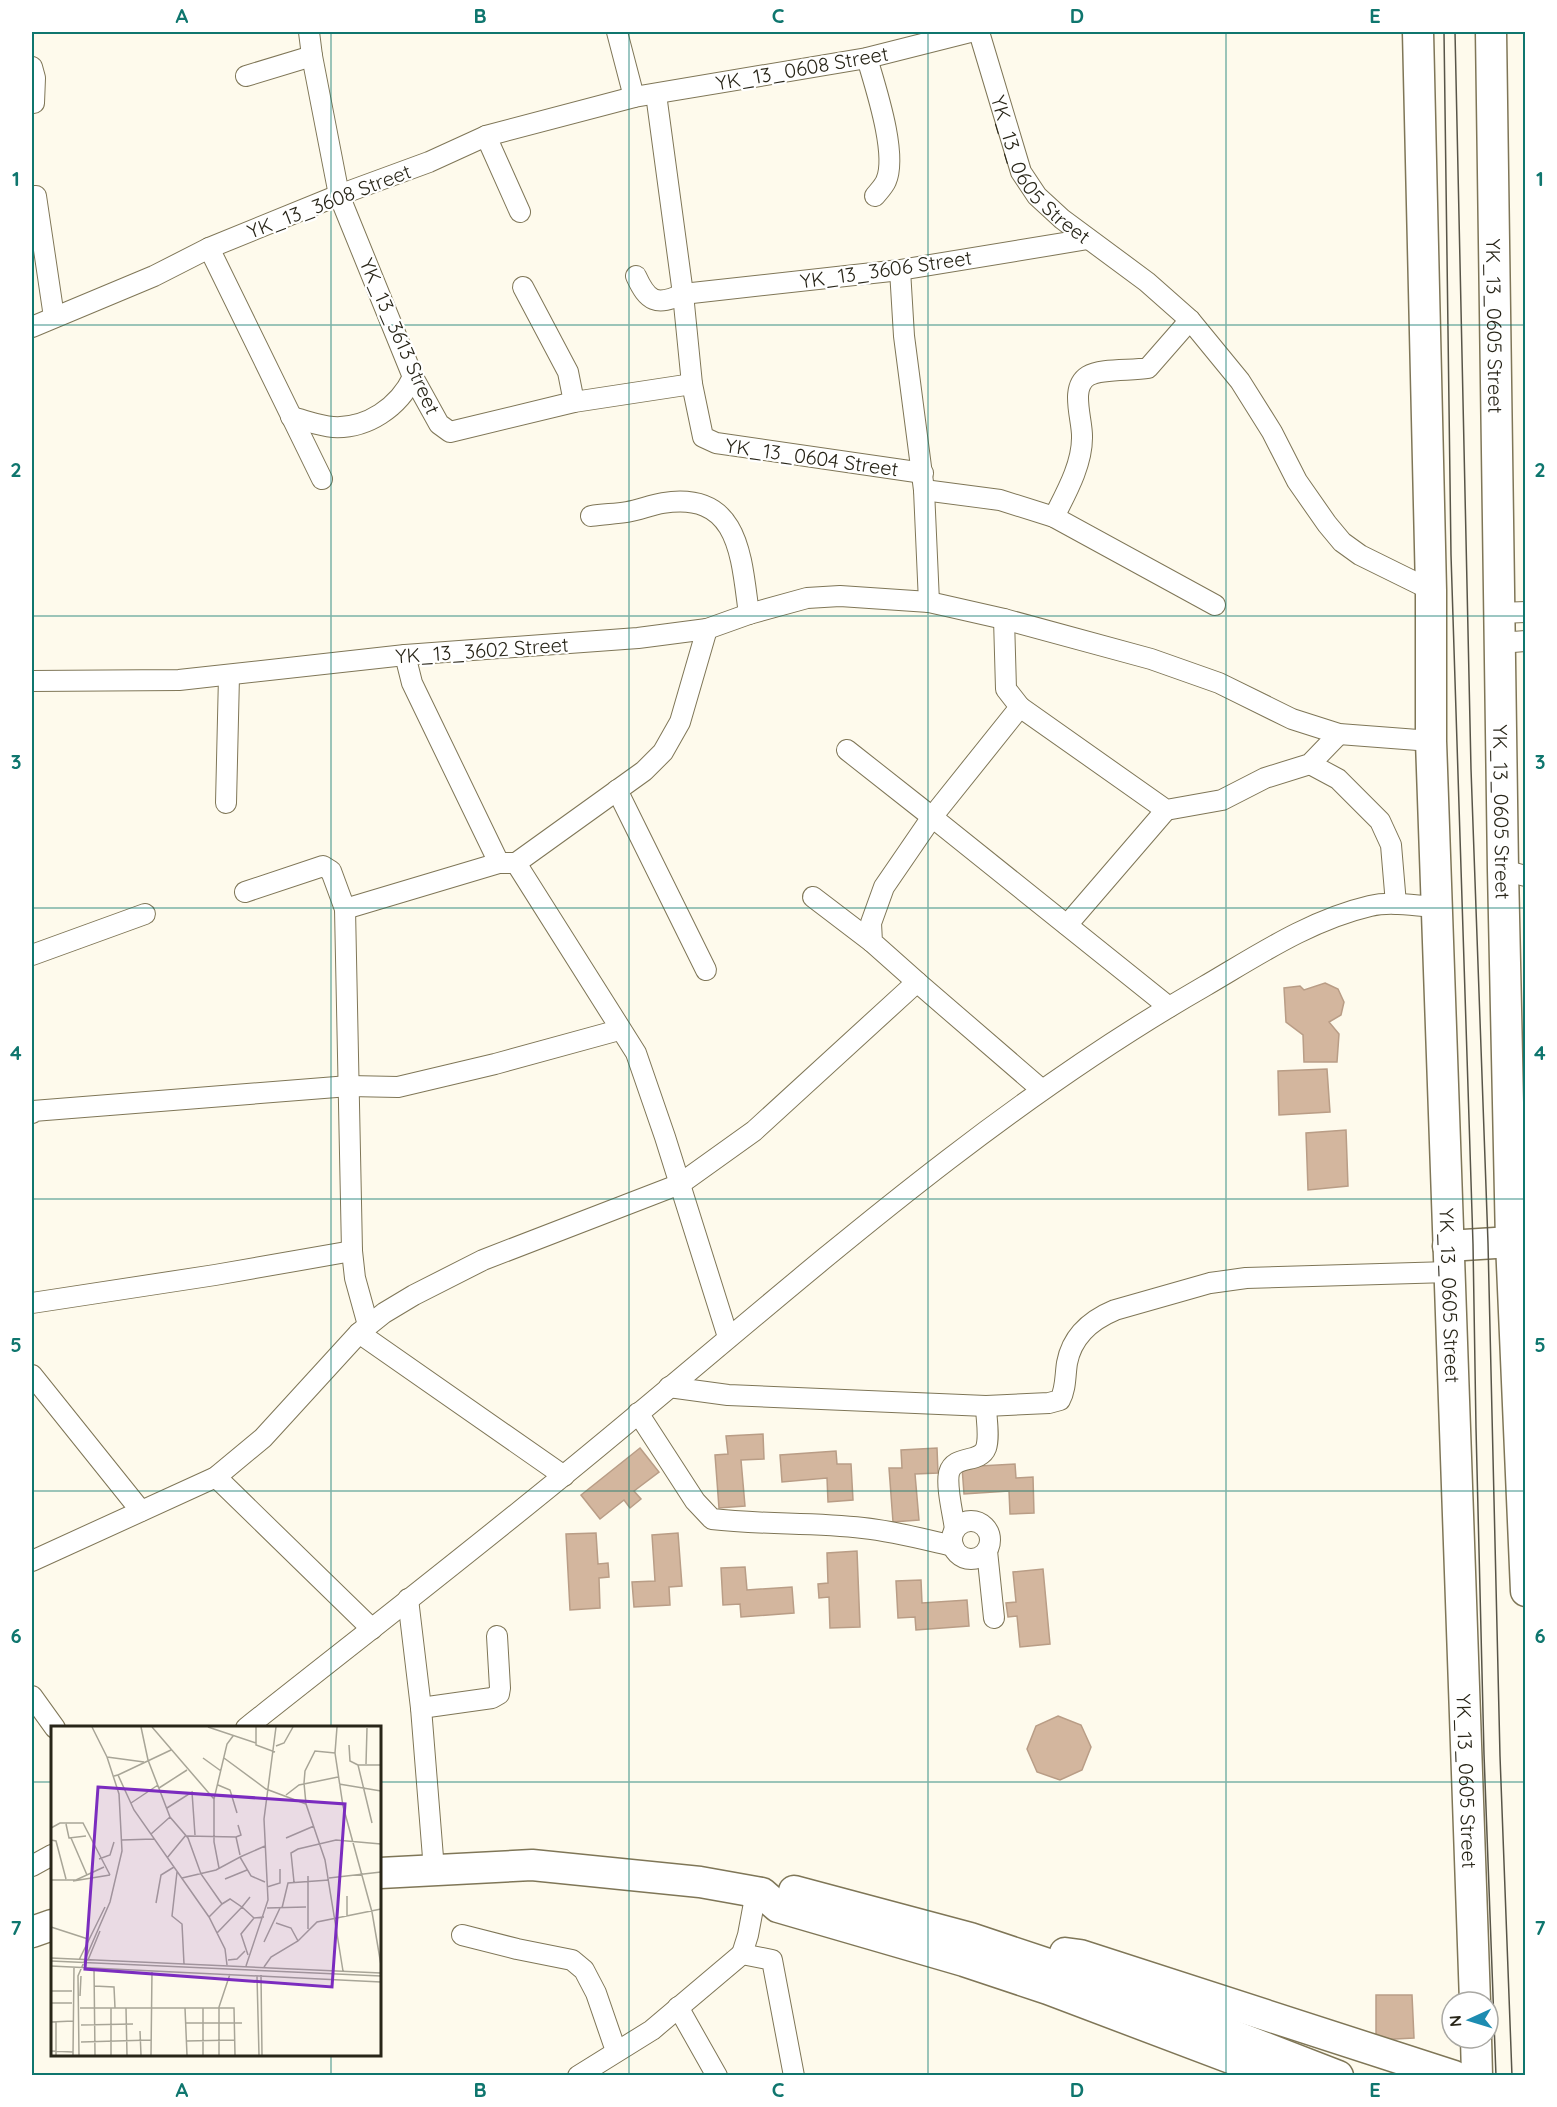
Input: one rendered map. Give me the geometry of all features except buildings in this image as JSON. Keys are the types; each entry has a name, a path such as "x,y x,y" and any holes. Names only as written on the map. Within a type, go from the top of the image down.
{"main road":[{"name":"YK_13_0605 Street","path":"1418,32 1431,590 1431,741 1475,1990"},
{"name":"YK_13_0605 Street","path":"1491,32 1513,642 1511,1242 1526,1591"},
{"path":"1449,1259 1511,1242"},
{"path":"381,1874 532,1865 700,1882 759,1892 781,1887 970,1938 1011,1964 1338,2076"},
{"path":"32,1932 51,1925"},
{"path":"1011,1964 1038,1949 1080,1955 1454,2076"},
{"path":"1011,1964 1035,1998 1067,2015 1233,2076"},
{"path":"1051,1977 1278,2076"},
{"path":"1476,2050 1477,2076"}],"street":[{"name":"YK_13_3613 Street","path":"309,32 339,195 413,377 439,424 450,432 574,402 692,384"},
{"path":"617,32 634,98"},
{"name":"YK_13_0608 Street","path":"634,98 867,58 970,32"},
{"name":"YK_13_0605 Street","path":"979,32 1021,172 1037,196 1062,219 1147,282 1190,321 1240,381 1272,432 1297,481 1342,542 1360,555 1431,590"},
{"path":"246,76 312,56"},
{"path":"867,58 879,99 888,144 887,180 875,196"},
{"path":"32,67 35,78 34,103"},
{"path":"656,94 692,384"},
{"name":"YK_13_3608 Street","path":"32,327 154,276 209,248 339,195 429,162 486,136 634,98"},
{"path":"486,136 520,212"},
{"path":"36,196 54,318"},
{"name":"YK_13_3606 Street","path":"636,276 644,294 653,300 672,299 682,294 900,270 1088,239"},
{"path":"209,248 322,479"},
{"path":"900,270 904,336 924,488 929,602"},
{"path":"523,287 568,372 574,402"},
{"path":"1054,517 1068,489 1081,452 1083,437 1078,394 1081,382 1090,375 1148,368 1190,321"},
{"path":"291,417 333,427 359,424 379,416 394,404 407,390 413,377"},
{"name":"YK_13_0604 Street","path":"692,384 703,437 716,443 924,488 1000,500 1054,517 1215,605"},
{"path":"591,516 628,512 662,503 681,501 696,502 713,510 724,518 738,542 749,614"},
{"name":"YK_13_3602 Street","path":"32,681 179,680 405,655 638,638 707,629 749,614 807,598 840,596 929,602 1004,619 1151,659 1219,683 1292,719 1339,734 1431,741"},
{"path":"1004,619 1006,689 1020,707 1166,810"},
{"path":"345,909 507,863 644,771 663,752 680,722 707,629"},
{"path":"405,655 415,691 507,863 636,1053 728,1337"},
{"path":"226,803 229,676"},
{"path":"872,942 871,923 884,888 932,817 1020,707"},
{"path":"1067,925 1166,810 1222,800 1265,778 1310,764 1339,734"},
{"path":"847,750 1169,1007"},
{"path":"1310,764 1338,779 1380,821 1391,845 1396,904"},
{"path":"617,790 706,970"},
{"path":"244,892 323,866 331,871 345,909 352,1251 364,1329 564,1476"},
{"path":"813,897 872,942 1041,1089"},
{"path":"249,1726 564,1476 728,1337 881,1213 1041,1089 1169,1007 1301,931 1374,905 1436,907"},
{"path":"32,955 145,914"},
{"path":"32,1561 216,1477 263,1437 364,1329 414,1295 483,1260 680,1184 754,1131 917,982"},
{"path":"32,1111 349,1086 398,1087 495,1064 619,1030"},
{"path":"32,1303 205,1277 352,1251"},
{"path":"669,1387 728,1395 986,1406 1049,1403 1060,1400 1068,1361 1079,1334 1100,1316 1115,1310 1210,1283 1449,1259"},
{"path":"32,1375 141,1511"},
{"path":"954,1537 962,1523 978,1522 989,1534 990,1543 987,1551 981,1557 964,1558 957,1553 954,1537 949,1483 953,1465 981,1455 986,1449 986,1406"},
{"path":"638,1413 695,1501 712,1519 786,1522 954,1537"},
{"path":"216,1477 372,1629"},
{"path":"987,1551 994,1618"},
{"path":"408,1599 421,1708 434,1870"},
{"path":"421,1708 492,1698 499,1694 497,1636"},
{"path":"32,1696 54,1726"},
{"path":"32,1866 51,1856"},
{"path":"578,2076 652,2030 742,1954 759,1892"},
{"path":"462,1935 572,1960 584,1970 596,1994 616,2051"},
{"path":"742,1954 772,1960 794,2076"},
{"path":"678,2007 717,2076"}],"tram line":[{"path":"1444,32 1451,555 1473,1244 1484,1754 1496,2076"},
{"path":"1455,32 1471,769 1488,1243 1500,1756 1512,2076"}]}
